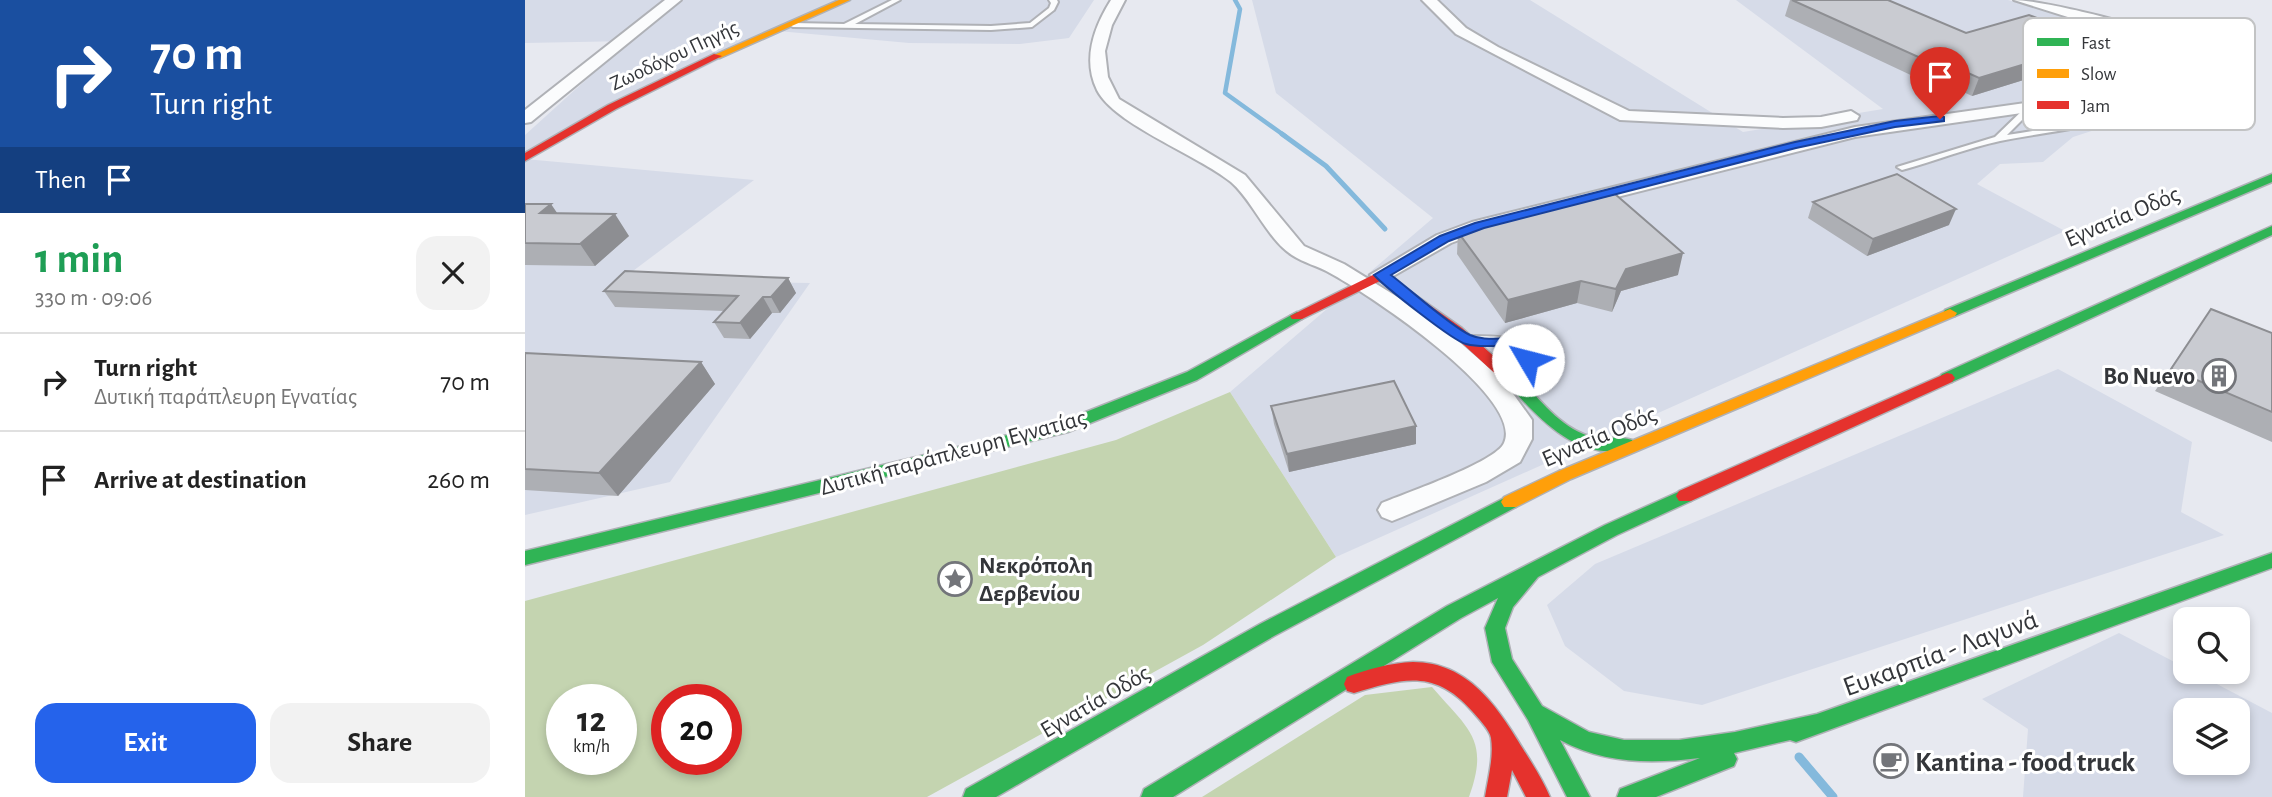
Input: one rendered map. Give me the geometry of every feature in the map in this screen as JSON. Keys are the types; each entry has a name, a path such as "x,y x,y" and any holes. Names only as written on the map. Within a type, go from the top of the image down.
{"main road":[{"name":"Ζωοδόχου Πηγής","path":"525,158 612,107 680,73 846,0"},
{"name":"Εγνατία Οδός","path":"974,797 1399,555 1565,475 2272,178"},
{"path":"1152,797 1454,612 1611,530 2272,230"},
{"path":"1370,279 1468,340 1559,429 1585,445 1623,445 1656,437"},
{"name":"Δυτική παράπλευρη Εγνατίας","path":"525,558 1062,428 1192,376 1265,332 1370,279"},
{"name":"Ευκαρπία - Λαγυνά","path":"1627,797 1816,724 2272,560"},
{"path":"1536,569 1504,603 1495,628 1502,662 1535,713 1579,797"},
{"path":"1294,708 1382,675 1444,674 1469,692 1539,797"},
{"path":"1535,713 1596,745 1632,750 1671,750 1816,724"},
{"path":"1496,797 1503,755 1501,740"}],"street":[{"path":"525,118 674,0"},
{"path":"1118,0 1097,43 1101,86 1113,102 1238,179 1255,196 1297,250 1370,279 1495,387 1519,420 1519,439 1511,455 1477,475 1392,510"},
{"path":"1429,0 1461,31 1493,50 1626,116 1783,123 1821,122 1868,114 1881,116 1895,124"},
{"path":"2021,0 2090,18"},
{"name":"Δυτική παράπλευρη Εγνατίας","path":"1370,279 1444,239 1479,226 1795,145 1895,124 2023,109"}],"lane":[{"path":"847,25 897,0"},
{"path":"793,25 991,29 1031,25 1052,9 1055,2 1052,0"},
{"path":"1998,139 2023,115"},
{"path":"1902,167 1998,139 2040,130"},
{"path":"1468,340 1509,342 1523,349 1528,360 1519,387"}],"shaded area":[{"path":"525,0 1094,0 1069,38 1020,44 909,43 778,31 525,155 525,135 629,41 525,43"},
{"path":"1252,0 1530,0 1743,132 1883,109 1736,0 2008,0 2068,18 2023,18 2023,130 2095,130 2073,137 2043,162 2000,164 1977,184 2065,231 1336,557 1230,392 1433,218 1276,93"},
{"path":"525,159 754,180 621,280 810,283 670,482 525,515"},
{"path":"2058,369 2192,442 2181,512 2224,535 1702,705 1624,691 1565,646 1547,605 1595,564"},
{"path":"2119,633 2173,661 2173,684 2217,684 2243,698 2173,698 2173,775 2250,775 2250,701 2272,713 2272,797 2023,797 2028,729 1982,699"}],"green space":[{"name":"Νεκρόπολη Δερβενίου","path":"1230,392 1336,557 1203,645 927,797 525,797 525,601 1116,440"},
{"path":"1432,687 1472,736 1477,761 1469,797 1202,797 1365,695"}],"building":[{"path":"1792,0 1888,0 1966,33 2029,15 2037,18 2023,18 2023,65 1979,78 1966,72 1956,74"},
{"path":"1897,174 1956,209 1873,239 1813,202"},
{"path":"1615,194 1683,253 1626,269 1616,289 1581,281 1508,300 1458,232"},
{"path":"525,204 551,204 540,213 615,214 580,244 525,243"},
{"path":"625,271 788,278 771,297 763,297 740,323 714,322 738,296 604,291"},
{"path":"2211,309 2272,333 2272,412 2171,369"},
{"path":"525,353 701,362 599,473 525,469"},
{"path":"1394,381 1416,426 1287,454 1271,406"}],"waterway":[{"path":"1235,0 1240,9 1225,93 1285,136"},
{"path":"1282,134 1326,166 1385,229"},
{"path":"1799,757 1833,797"}],"traffic: fast":[{"path":"1950,313 2272,178"},
{"path":"1947,378 2272,230"},
{"path":"525,558 1062,428 1192,376 1297,316"},
{"path":"1519,387 1554,423 1577,438 1607,445 1626,444"},
{"path":"1152,797 1454,612 1611,530 1685,496"},
{"path":"974,797 1267,630 1510,502"},
{"path":"1796,732 2272,560"},
{"path":"1529,576 1505,603 1495,628 1502,662 1535,713 1579,797"},
{"path":"1535,713 1573,735 1597,745 1652,752 1707,747 1816,724"},
{"path":"1628,797 1726,759"}],"traffic: slow":[{"path":"717,56 846,0"},
{"path":"1510,502 1565,475 1950,313"}],"traffic: jam":[{"path":"525,158 612,107 717,56"},
{"path":"1297,316 1381,275 1457,331 1519,387"},
{"path":"1685,496 1947,378"},
{"path":"1354,684 1403,671 1433,672 1450,678 1466,690 1495,724 1539,797"},
{"path":"1496,797 1503,755 1501,740"}],"place":[{"name":"Bo Nuevo","path":"2219,376"},
{"name":"Νεκρόπολη Δερβενίου","path":"955,579"},
{"name":"Kantina - food truck","path":"1891,761"}],"route":[{"path":"1528,360 1523,349 1509,342 1468,340 1381,275 1444,239 1479,226 1795,145 1895,124 1940,119"}]}
